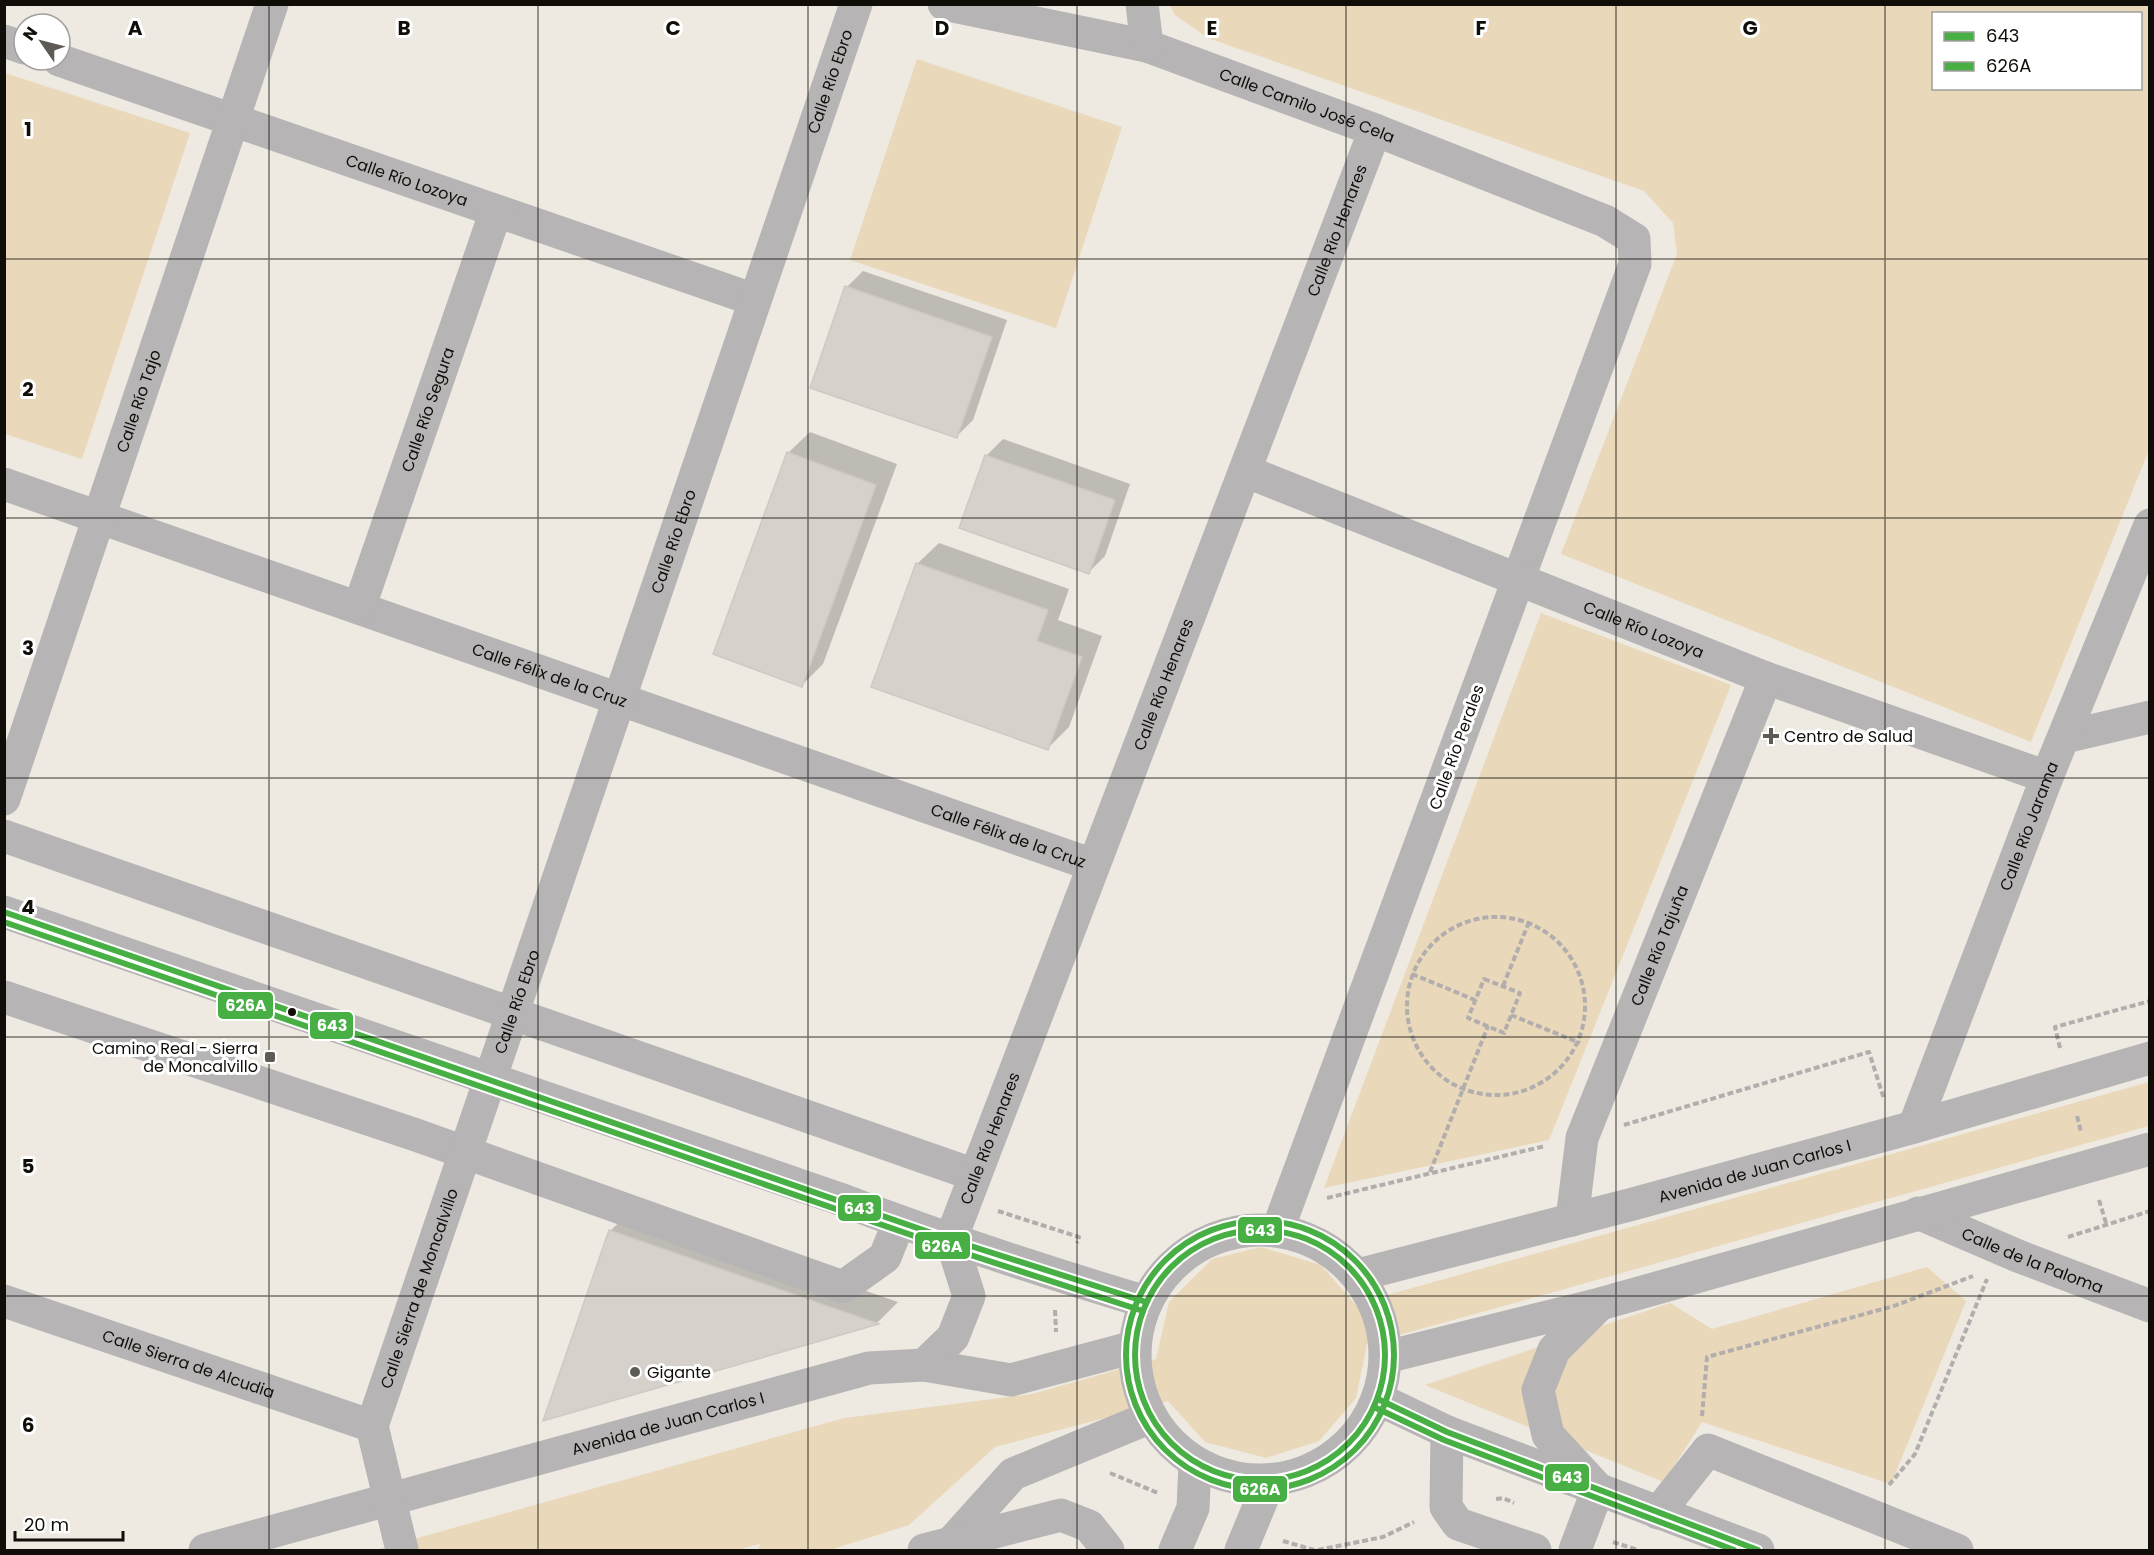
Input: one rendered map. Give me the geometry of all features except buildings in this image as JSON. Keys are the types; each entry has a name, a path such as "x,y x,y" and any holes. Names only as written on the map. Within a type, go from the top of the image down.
{"street":[{"name":"Calle Río Tajo","path":"4,799 272,4"},
{"name":"Calle Río Ebro","path":"488,1078 855,4"},
{"name":"Calle Camilo José Cela","path":"944,4 1147,46 1375,130 1605,221 1634,239 1635,264"},
{"path":"1142,4 1147,46"},
{"name":"Calle Río Lozoya","path":"72,65 755,300"},
{"name":"Calle Río Henares","path":"951,1239 1375,130"},
{"name":"Calle Río Segura","path":"359,608 496,211"},
{"name":"Calle Río Perales","path":"1278,1229 1635,264"},
{"name":"Calle Río Lozoya","path":"1245,471 1766,678 2047,777"},
{"name":"Calle Félix de la Cruz","path":"4,484 1094,865"},
{"name":"Calle Río Jarama","path":"1914,1127 2047,777 2150,525"},
{"name":"Calle Río Tajuña","path":"1572,1220 1582,1138 1766,678"},
{"path":"2065,737 2150,717"},
{"path":"4,836 975,1175"},
{"path":"4,912 899,1222 1063,1278 1146,1302"},
{"path":"4,997 463,1152 843,1287 885,1257 899,1222"},
{"name":"Avenida de Juan Carlos I","path":"1358,1275 1572,1220 1914,1127 2150,1058"},
{"name":"Calle Sierra de Moncalvillo","path":"372,1426 488,1078"},
{"path":"1386,1357 1600,1304 2150,1149"},
{"name":"Calle de la Paloma","path":"1918,1213 2004,1262 2150,1306"},
{"path":"1278,1229 1308,1238 1335,1253 1358,1275 1379,1313 1386,1357 1378,1399 1361,1430 1336,1455 1304,1473 1270,1480 1227,1476 1195,1463 1163,1434 1151,1417 1138,1383 1134,1347 1138,1324 1146,1302 1168,1269 1200,1244 1238,1231 1278,1229"},
{"path":"924,1365 953,1337 969,1296 951,1239"},
{"name":"Calle Sierra de Alcudia","path":"4,1301 372,1426"},
{"path":"1598,1489 1548,1435 1538,1390 1554,1350 1600,1304"},
{"name":"Avenida de Juan Carlos I","path":"205,1551 869,1368 924,1365 1011,1380 1134,1347"},
{"path":"1378,1399 1448,1432 1758,1551"},
{"path":"937,1547 1013,1474 1151,1417"},
{"path":"372,1426 402,1551"},
{"path":"1448,1432 1446,1507 1458,1524 1535,1551"},
{"path":"1658,1513 1708,1450 1958,1551"},
{"path":"1175,1551 1193,1508 1195,1463"},
{"path":"1241,1551 1270,1480"},
{"path":"1575,1551 1598,1489"},
{"path":"937,1547 1061,1515 1089,1526 1108,1551"}],"path":[{"path":"1494,916 1529,922 1559,941 1579,971 1586,1007 1578,1042 1558,1070 1530,1089 1496,1096 1462,1089 1433,1070 1414,1042 1406,1008 1412,975 1431,945 1460,924 1494,916"},
{"path":"1503,987 1529,922"},
{"path":"1484,979 1520,993 1511,1015 1504,1032 1468,1018 1484,979"},
{"path":"1511,1015 1586,1045"},
{"path":"1429,1172 1488,1026"},
{"path":"1708,1450 1701,1422 1707,1357 1894,1306 2106,1223 2150,1211"},
{"path":"1865,1514 1915,1454 2004,1262"}],"shaded area":[{"path":"1170,5 2149,5 2149,450 2031,742 1561,554 1677,254 1673,223 1644,191 1208,38 1175,15"},
{"path":"917,59 1122,127 1056,328 850,260"},
{"path":"5,73 190,133 82,459 5,434"},
{"path":"1541,613 1731,685 1549,1140 1324,1188"},
{"path":"2149,1082 2149,1126 1367,1344 1356,1398 1319,1441 1266,1458 1205,1442 1168,1401 995,1447 909,1525 830,1550 758,1550 760,1544 737,1550 375,1550 844,1418 1032,1394 1156,1359 1169,1302 1212,1259 1261,1247 1321,1265 1355,1304"},
{"path":"1927,1267 1966,1301 1891,1484 1702,1422 1664,1482 1425,1385 1670,1303 1712,1329"}],"transit line":[{"name":"643","path":"4,912 952,1240 1146,1302"},
{"name":"626A","path":"4,922 949,1248 1143,1311"},
{"name":"626A","path":"1260,1221 1286,1223 1311,1231 1345,1251 1355,1260 1364,1270 1384,1304 1392,1329 1394,1355 1392,1381 1384,1406 1364,1440 1355,1450 1345,1459 1311,1479 1286,1487 1260,1489 1234,1487 1209,1479 1175,1459 1165,1450 1156,1440 1136,1406 1128,1381 1126,1355 1128,1329 1136,1304 1156,1270 1165,1260 1175,1251 1209,1231 1234,1223 1260,1221"},
{"name":"643","path":"1260,1230 1284,1232 1308,1239 1339,1258 1357,1276 1376,1307 1383,1331 1385,1355 1383,1379 1376,1403 1357,1434 1339,1452 1308,1471 1284,1478 1260,1480 1236,1478 1212,1471 1181,1452 1163,1434 1144,1403 1137,1379 1135,1355 1137,1331 1144,1307 1163,1276 1181,1258 1212,1239 1236,1232 1260,1230"},
{"name":"643","path":"1378,1399 1447,1432 1758,1550"},
{"name":"626A","path":"1374,1407 1444,1440 1734,1550"}],"place":[{"name":"Centro de Salud","path":"1771,736"},
{"name":"Camino Real - Sierra de Moncalvillo","path":"270,1057"},
{"name":"Gigante","path":"635,1372"}]}
